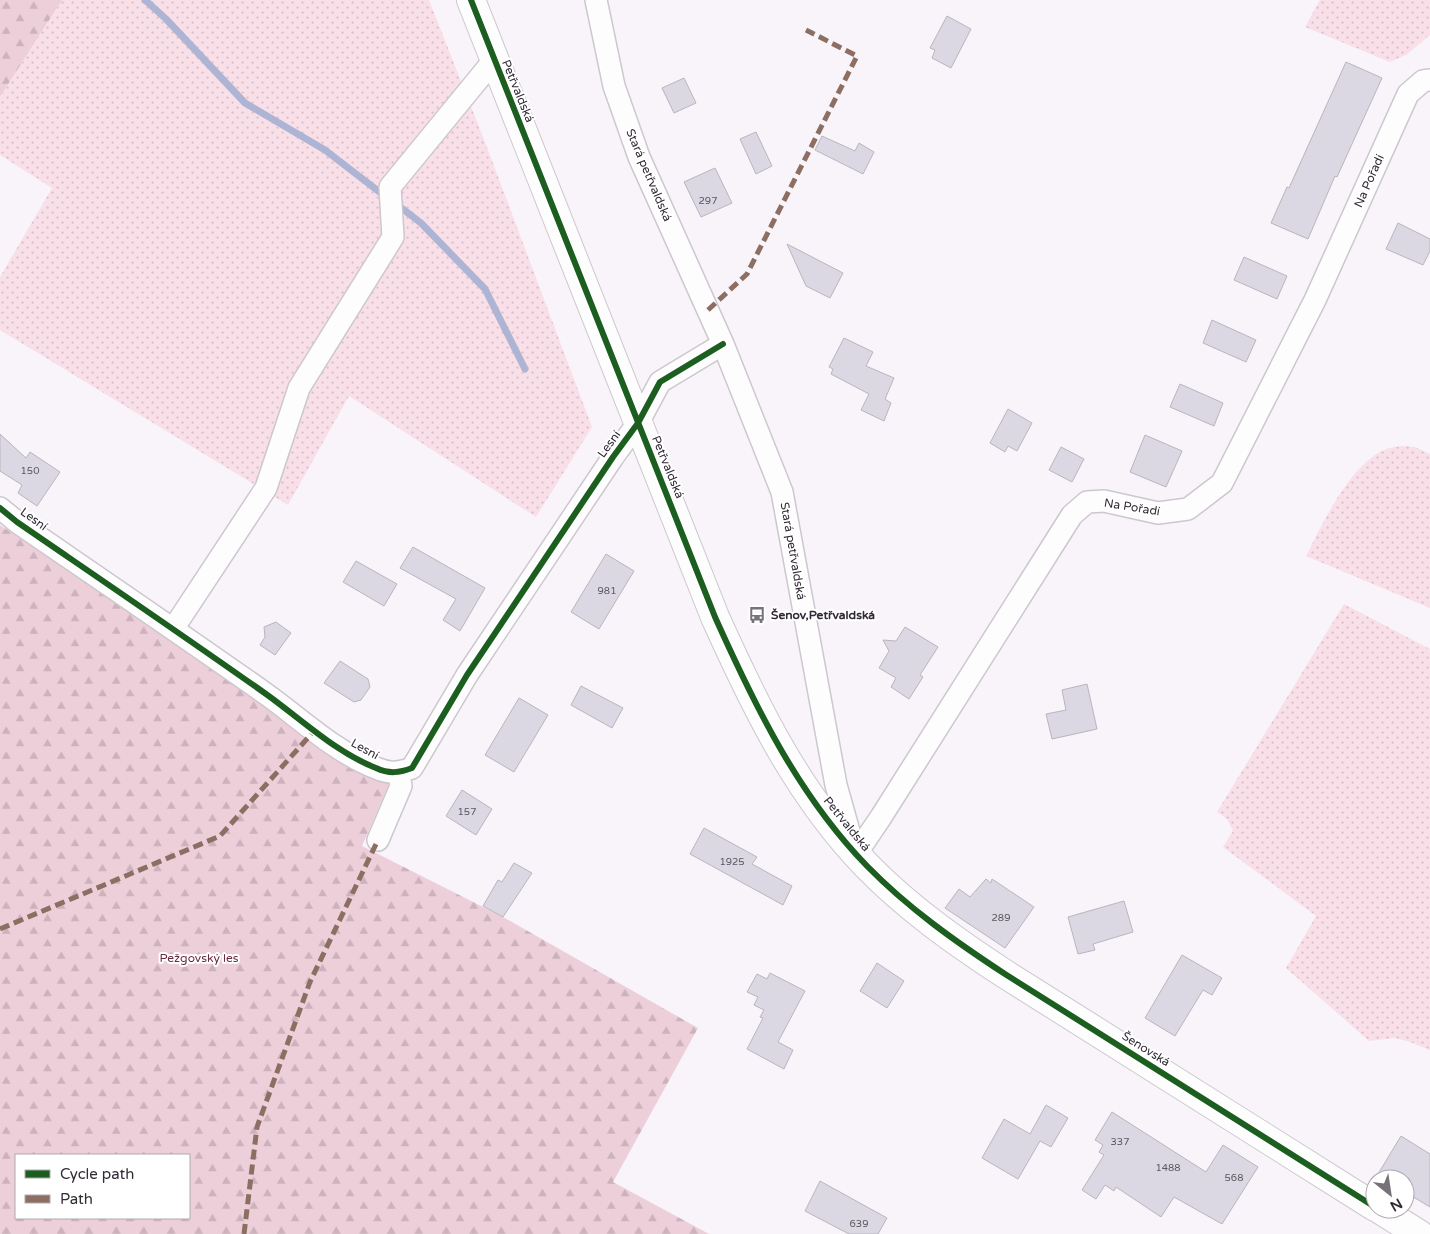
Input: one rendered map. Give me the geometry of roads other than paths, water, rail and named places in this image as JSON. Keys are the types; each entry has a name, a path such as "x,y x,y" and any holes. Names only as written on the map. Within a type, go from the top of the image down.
{"main road":[{"name":"Petřvaldská","path":"471,0 714,617 744,680 780,749 808,795 856,854 877,876 909,904"},
{"name":"Šenovská","path":"909,904 1005,974 1365,1200"},
{"path":"1395,1219 1419,1234"}],"street":[{"name":"Stará petřvaldská","path":"596,0 614,86 639,157 723,344 782,492 836,785 856,854"},
{"path":"172,629 266,488 299,388 393,237 390,186 494,60"},
{"name":"Na Pořadí","path":"856,854 1072,514 1087,502 1104,501 1158,513 1188,509 1222,483 1315,300 1408,94 1423,81 1430,80"},
{"path":"638,423 660,382 723,344"},
{"name":"Lesní","path":"0,508 17,522 354,757 377,769 399,773 412,768 467,675 613,457 638,423"},
{"path":"378,840 401,786 399,773"}],"waterway":[{"path":"145,0 166,19 245,103 325,150 386,197"},
{"path":"395,203 421,223 485,289 525,369"}],"place":[{"name":"Šenov,Petřvaldská","path":"757,615"}],"park label":[{"name":"Pežgovský les","path":"199,958"}]}
